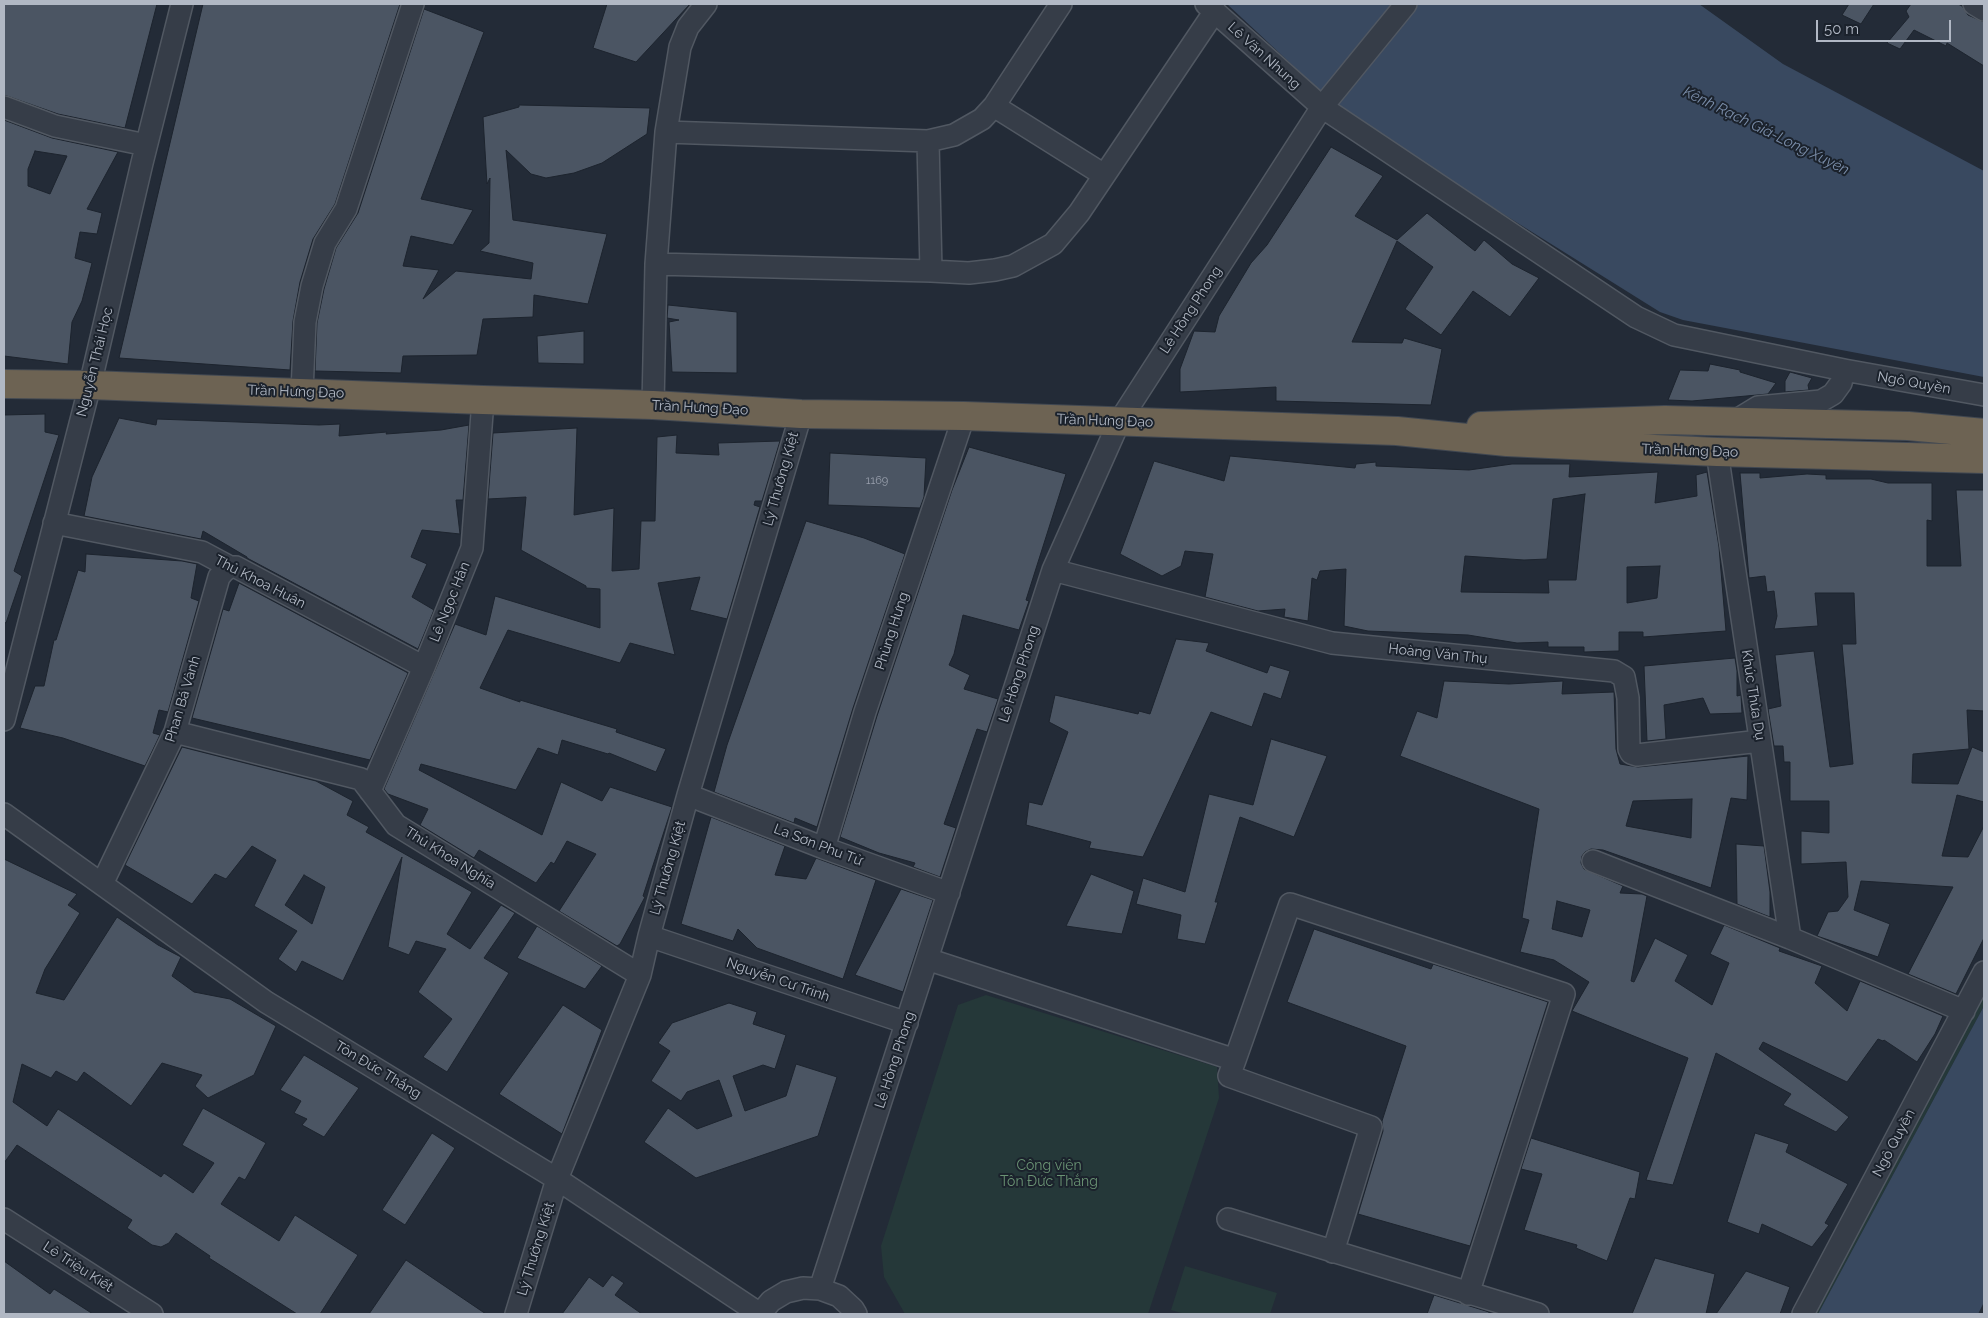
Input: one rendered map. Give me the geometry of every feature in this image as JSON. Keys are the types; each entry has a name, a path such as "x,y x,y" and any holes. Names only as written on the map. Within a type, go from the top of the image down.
{"highway":[{"name":"Trần Hưng Đạo","path":"4,384 90,385 653,405 801,414 964,416 1397,431 1507,442 1716,452 1971,458"},
{"name":"Trần Hưng Đạo","path":"1397,431 1526,423 1665,420 1908,426 1984,433"}],"street":[{"name":"Nguyễn Thái Học","path":"4,720 90,385 146,145 182,4"},
{"path":"302,392 305,322 312,286 325,244 346,209 412,4"},
{"path":"653,405 656,264 666,132 680,47 688,27 706,4"},
{"path":"666,132 928,141 962,132 982,119 994,106 1061,4"},
{"name":"Lê Hồng Phong","path":"820,1289 1053,570 1119,422 1327,102 1406,4"},
{"path":"1974,4 1984,10"},
{"path":"656,264 970,273 1013,266 1053,244 1065,232 1104,175 1210,8"},
{"name":"Lê Văn Nhung","path":"1210,8 1327,102 1636,317 1674,335 1844,370"},
{"path":"994,106 1104,175"},
{"path":"4,107 55,126 146,145"},
{"path":"928,141 931,271"},
{"path":"1735,421 1758,407 1821,400 1833,394 1841,384 1844,370"},
{"name":"Ngô Quyền","path":"1844,370 1984,395"},
{"name":"Lê Ngọc Hân","path":"370,791 424,668 472,548 483,400"},
{"name":"Lý Thường Kiệt","path":"516,1314 557,1179 640,975 688,795 801,414"},
{"name":"Phùng Hưng","path":"824,848 865,712 964,416"},
{"name":"Khúc Thừa Dụ","path":"1716,452 1790,938"},
{"path":"1971,458 1984,466"},
{"name":"Thủ Khoa Huân","path":"54,523 202,552 230,567 236,567 424,668"},
{"name":"Phan Bá Vành","path":"102,884 175,732 219,577 224,570 230,567"},
{"name":"Hoàng Văn Thụ","path":"1053,570 1332,644 1614,671 1624,677 1628,698 1629,750 1637,755 1760,741"},
{"name":"Thủ Khoa Nghĩa","path":"175,732 361,779 396,825 640,975"},
{"name":"La Sơn Phu Tử","path":"688,795 824,848 949,893"},
{"name":"Tôn Đức Thắng","path":"4,814 266,1002 557,1179 760,1314"},
{"path":"1593,861 1790,938 1964,1011"},
{"path":"1332,1252 1371,1127 1229,1076 1290,904 1564,994 1468,1294"},
{"name":"Nguyễn Cư Trinh","path":"649,936 907,1023"},
{"path":"927,959 1235,1060"},
{"name":"Ngô Quyền","path":"1803,1314 1984,972"},
{"name":"Lê Triệu Kiết","path":"4,1219 152,1314"},
{"path":"1228,1219 1538,1314"},
{"path":"760,1314 772,1301 786,1292 803,1288 820,1289 838,1296 856,1314"}],"green space":[{"path":"1984,978 1984,1006 1818,1314 1804,1314"},
{"name":"Công viên Tôn Đức Thắng","path":"986,995 1217,1067 1219,1098 1148,1314 905,1314 884,1277 881,1246 958,1005"},
{"path":"1185,1266 1277,1293 1270,1314 1185,1314 1171,1310"}],"water":[{"name":"Kênh Rạch Giá-Long Xuyên","path":"1227,4 1699,4 1783,64 1984,171 1984,377 1683,320 1660,312 1348,117"},
{"path":"1984,1006 1984,1302 1978,1314 1818,1314"}],"building":[{"path":"4,4 157,4 125,128 58,114 4,95"},
{"path":"203,4 400,4 335,204 313,239 300,282 293,321 290,370 119,358"},
{"path":"607,4 690,4 636,62 593,48"},
{"path":"1849,4 1874,4 1861,24 1842,15"},
{"path":"1911,4 1958,4 1962,6 1968,15 1984,22 1984,66 1947,43 1946,46 1914,30 1900,49 1887,43 1909,17 1906,11"},
{"path":"424,9 484,32 421,199 473,210 453,245 411,236 403,266 439,270 423,299 456,271 531,279 533,263 480,251 489,243 490,178 487,184 483,117 519,107 519,105 650,108 647,134 602,163 574,173 546,178 531,174 506,150 513,220 607,234 588,304 534,295 533,317 483,319 477,355 403,356 401,373 315,371 317,323 324,289 336,248 358,213"},
{"path":"4,120 52,138 118,152 87,209 102,213 97,234 80,232 75,258 92,263 82,301 72,322 68,364 4,356","holes":["35,151 67,156 50,194 28,186 28,169"]},
{"path":"1331,147 1383,176 1355,216 1397,240 1427,213 1475,251 1484,240 1512,264 1539,278 1510,317 1473,291 1441,335 1405,309 1433,267 1397,241 1352,342 1402,343 1404,338 1442,349 1431,405 1276,401 1276,387 1180,392 1180,369 1194,331 1215,332 1219,316 1251,263 1267,245"},
{"path":"668,305 737,312 737,373 672,372 669,322 679,320 667,318"},
{"path":"584,331 584,364 538,363 537,336"},
{"path":"1710,364 1740,370 1740,372 1776,383 1768,394 1692,401 1668,400 1680,370 1708,371"},
{"path":"1790,372 1812,378 1808,385 1809,390 1785,392 1785,381"},
{"path":"45,414 45,432 59,435 14,571 22,576 6,623 4,622 4,415"},
{"path":"119,418 156,425 157,419 319,425 340,424 339,436 441,430 469,425 463,500 456,500 460,534 422,530 411,557 427,564 412,597 434,610 418,649 247,558 203,531 201,539 84,516 92,477"},
{"path":"577,428 574,515 614,508 612,571 639,569 641,521 655,521 657,437 677,435 676,453 719,455 718,443 780,441 762,501 755,501 754,505 760,507 727,619 690,610 700,577 658,583 675,655 630,643 620,663 508,630 480,688 520,702 520,700 617,729 616,732 666,749 656,772 609,753 562,740 558,755 538,748 516,790 421,764 419,770 542,835 561,782 602,801 610,787 672,807 643,896 645,897 620,944 617,946 559,911 596,854 567,841 554,864 551,862 536,883 479,850 474,858 420,825 428,809 388,794 384,789 455,624 486,635 495,596 600,628 600,589 586,588 586,586 521,550 526,497 488,499 493,433"},
{"path":"969,447 1066,474 1026,600 1029,601 1019,630 963,615 954,654 949,665 970,675 964,689 998,699 987,732 977,729 944,824 956,828 940,877 913,867 915,863 879,853 840,837 877,716 952,490"},
{"path":"830,453 926,458 924,497 920,508 828,505"},
{"path":"1230,456 1355,468 1356,464 1376,462 1376,466 1469,470 1512,464 1570,464 1569,477 1658,472 1655,503 1697,496 1696,475 1707,472 1719,547 1726,631 1643,637 1643,632 1619,632 1619,651 1584,652 1584,647 1548,647 1548,642 1517,643 1468,635 1368,631 1344,626 1346,569 1320,571 1317,580 1312,578 1308,621 1284,617 1285,609 1258,611 1205,597 1213,554 1185,551 1181,566 1162,576 1120,554 1154,461 1224,481","holes":["1585,494 1576,580 1548,580 1549,593 1461,592 1465,556 1524,560 1547,559 1553,499","1660,566 1657,598 1627,603 1627,567"]},
{"path":"1740,473 1760,473 1760,478 1807,474 1826,475 1826,479 1871,479 1888,483 1932,483 1932,521 1927,520 1927,566 1961,566 1956,490 1984,490 1984,711 1967,710 1969,749 1913,754 1912,783 1958,784 1972,747 1984,752 1984,802 1957,795 1942,856 1968,857 1984,826 1984,938 1956,994 1908,974 1953,887 1861,881 1854,910 1890,924 1878,957 1817,936 1828,912 1838,911 1848,897 1846,862 1801,864 1801,831 1829,833 1829,801 1790,801 1790,762 1784,762 1783,746 1774,746 1768,709 1781,706 1775,655 1814,651 1830,767 1853,764 1842,644 1856,644 1854,593 1815,593 1818,626 1774,629 1777,616 1774,591 1767,592 1765,576 1749,578"},
{"path":"806,521 864,538 905,554 853,708 817,827 795,818 794,823 714,792 727,745"},
{"path":"86,554 182,561 197,564 191,598 199,601 168,712 159,710 153,733 160,735 145,766 63,738 20,728 35,686 44,686 54,640 56,640 78,570 85,572"},
{"path":"239,583 408,673 370,760 192,718 223,609 229,611"},
{"path":"1176,639 1209,643 1206,651 1267,673 1270,665 1290,671 1281,699 1264,693 1252,727 1211,712 1143,857 1089,848 1091,842 1026,825 1029,802 1042,805 1068,732 1049,722 1055,695 1138,714 1139,711 1150,714"},
{"path":"1735,658 1737,696 1741,695 1742,713 1710,714 1703,698 1664,705 1666,739 1647,741 1644,666"},
{"path":"1444,681 1509,684 1563,681 1562,694 1614,692 1616,749 1620,764 1638,767 1748,756 1747,800 1731,798 1711,888 1603,850 1591,849 1582,856 1581,863 1584,869 1623,886 1620,893 1647,896 1631,981 1634,982 1655,938 1688,955 1675,981 1712,1005 1729,963 1710,954 1724,925 1780,948 1779,951 1822,966 1815,983 1847,1011 1860,981 1943,1016 1935,1034 1917,1062 1884,1040 1878,1039 1847,1082 1763,1042 1759,1049 1849,1117 1836,1132 1783,1105 1791,1094 1716,1053 1673,1185 1646,1180 1688,1058 1572,1011 1589,982 1554,960 1520,952 1529,920 1522,918 1539,809 1400,756 1417,711 1437,718","holes":["1692,799 1691,838 1626,826 1633,801","1557,901 1590,910 1582,937 1552,929"]},
{"path":"1271,739 1327,756 1294,837 1240,817 1215,902 1218,902 1205,944 1177,939 1181,915 1136,904 1143,878 1185,892 1209,794 1253,805"},
{"path":"182,747 316,781 353,801 347,815 369,827 366,832 472,892 447,934 470,949 501,905 515,913 484,958 509,973 447,1072 423,1057 452,1019 418,992 446,949 416,941 409,955 388,947 402,857 343,981 302,961 296,972 278,959 297,931 254,906 276,860 252,846 226,879 215,874 192,904 125,865","holes":["304,875 325,887 312,924 285,905"]},
{"path":"711,817 785,846 775,875 806,879 816,858 876,880 843,979 757,948 738,929 733,941 681,924"},
{"path":"1736,844 1764,846 1770,892 1770,917 1737,904"},
{"path":"4,859 77,894 68,905 80,913 45,969 36,993 64,1000 117,917 158,945 181,957 172,976 194,992 230,999 276,1026 254,1075 208,1098 195,1086 202,1075 162,1063 131,1106 84,1072 77,1082 56,1071 51,1078 22,1064 13,1102 47,1126 58,1109 161,1177 164,1173 193,1193 214,1163 182,1145 203,1108 266,1143 245,1180 239,1177 221,1204 279,1241 295,1215 358,1255 320,1314 297,1314 209,1258 210,1256 176,1233 169,1243 161,1247 152,1245 127,1228 132,1220 17,1145 4,1163"},
{"path":"1091,874 1134,891 1122,934 1066,926"},
{"path":"901,889 933,900 903,992 855,975"},
{"path":"537,926 602,966 585,989 517,958"},
{"path":"1314,929 1431,969 1433,964 1548,1002 1470,1246 1358,1214 1383,1131 1382,1121 1406,1046 1287,1002"},
{"path":"729,1003 757,1012 753,1024 786,1035 775,1069 763,1065 733,1076 745,1111 786,1096 796,1064 837,1077 818,1136 696,1178 644,1142 668,1108 697,1129 732,1116 719,1080 687,1092 681,1101 651,1081 670,1051 658,1043 672,1023"},
{"path":"563,1005 602,1030 562,1134 499,1094"},
{"path":"304,1055 359,1088 324,1137 302,1125 307,1119 294,1113 301,1101 280,1090"},
{"path":"432,1133 455,1148 405,1225 382,1210"},
{"path":"1755,1133 1789,1144 1786,1152 1848,1184 1825,1223 1829,1225 1812,1247 1762,1224 1759,1234 1727,1222"},
{"path":"1531,1138 1640,1172 1635,1199 1630,1198 1607,1261 1576,1248 1577,1245 1524,1230 1542,1174 1521,1169"},
{"path":"1655,1258 1715,1274 1706,1314 1632,1314"},
{"path":"406,1260 486,1314 369,1314"},
{"path":"4,1261 50,1294 54,1289 93,1314 4,1314"},
{"path":"1746,1271 1790,1287 1780,1314 1716,1314"},
{"path":"612,1275 624,1283 615,1295 642,1314 562,1314 589,1277 603,1287"},
{"path":"1434,1295 1489,1312 1489,1314 1427,1314"}]}
